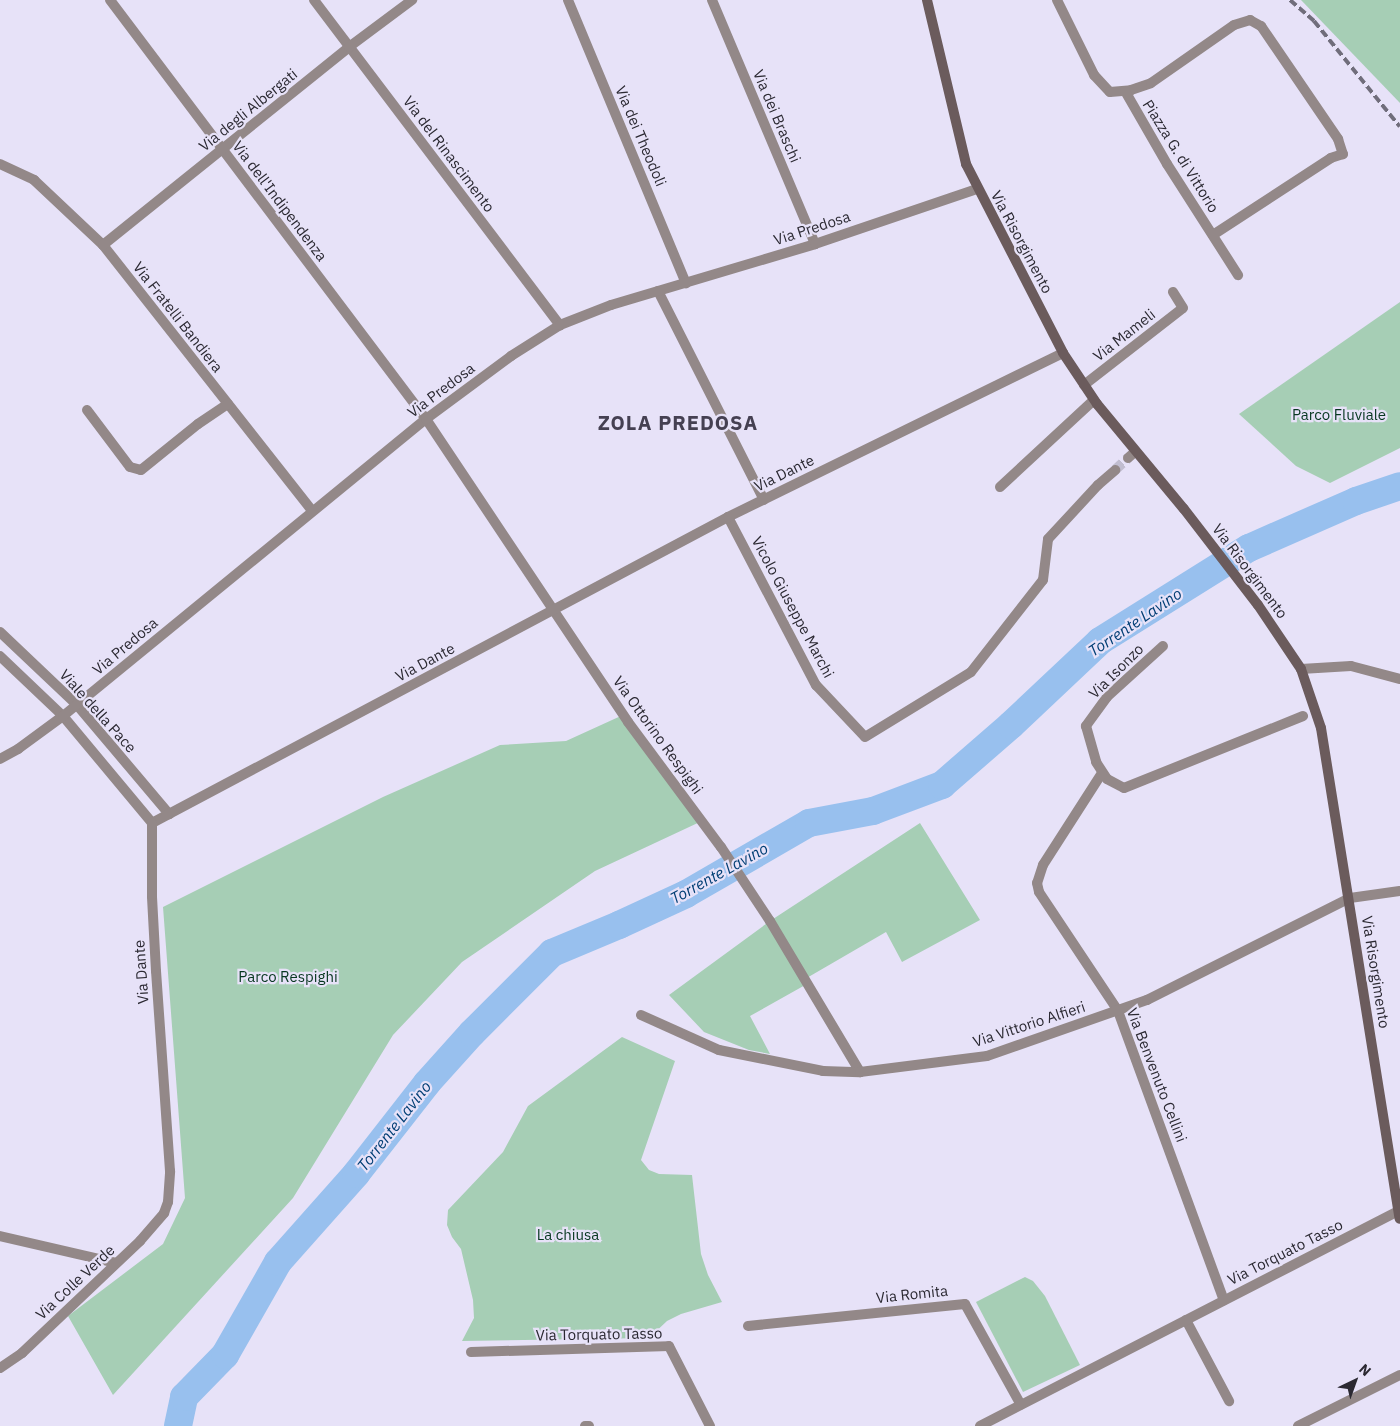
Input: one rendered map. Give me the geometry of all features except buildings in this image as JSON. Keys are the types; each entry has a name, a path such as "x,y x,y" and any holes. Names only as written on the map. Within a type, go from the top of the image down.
{"main road":[{"name":"Via Risorgimento","path":"927,0 966,164 977,189 1062,352 1132,455 1184,509 1258,605 1300,669 1321,728 1396,1175 1399,1215"}],"street":[{"name":"Via dell'Indipendenza","path":"110,0 426,419"},
{"name":"Via del Rinascimento","path":"314,0 560,325"},
{"name":"Via degli Albergati","path":"103,245 349,48 412,0"},
{"name":"Via dei Theodoli","path":"568,0 686,283"},
{"name":"Via dei Braschi","path":"712,0 815,244"},
{"path":"1057,0 1094,75 1110,92 1125,91"},
{"name":"Piazza G. di Vittorio","path":"1213,235 1332,158 1342,154 1338,138 1262,26 1250,20 1234,25 1151,82 1125,91 1167,164 1238,275"},
{"name":"Via Fratelli Bandiera","path":"0,164 34,180 103,245 312,511"},
{"name":"Via Predosa","path":"0,758 18,749 77,705 426,419 511,356 560,325 582,315 815,244 977,189"},
{"path":"658,291 764,500"},
{"name":"Via Mameli","path":"1084,385 1183,308 1172,292"},
{"name":"Via Dante","path":"164,1213 170,1193 170,1172 155,962 152,823 728,517 1062,352"},
{"path":"1000,487 1094,400"},
{"path":"87,410 130,466 141,470 198,424 228,404"},
{"name":"Via Ottorino Respighi","path":"426,419 628,722 721,847 770,921 860,1072"},
{"name":"Vicolo Giuseppe Marchi","path":"728,517 816,685 865,736 971,672 1043,580 1048,539 1098,485 1115,470"},
{"name":"Viale della Pace","path":"0,632 77,705 169,814"},
{"name":"Via Isonzo","path":"1102,773 1096,762 1086,726 1107,697 1163,646"},
{"name":"Viale della Pace","path":"0,656 63,716 152,823"},
{"path":"1300,669 1351,666 1400,678"},
{"path":"1102,773 1107,780 1124,788 1303,716"},
{"name":"Via Benvenuto Cellini","path":"1102,773 1043,865 1037,883 1039,892 1118,1011 1224,1300"},
{"name":"Via Vittorio Alfieri","path":"641,1015 719,1050 823,1071 860,1072 987,1056 1147,1000 1350,898 1400,891"},
{"name":"Via Colle Verde","path":"0,1368 22,1353 153,1228 164,1213"},
{"name":"Via Torquato Tasso","path":"980,1426 1224,1300 1399,1215"},
{"path":"0,1236 116,1263"},
{"name":"Via Romita","path":"748,1326 964,1304 1021,1405"},
{"path":"1186,1320 1229,1401"},
{"name":"Via Torquato Tasso","path":"471,1352 669,1346 710,1426"},
{"path":"1298,1426 1400,1375"}],"green space":[{"path":"1301,0 1400,0 1400,103"},
{"name":"Parco Fluviale","path":"1400,302 1400,448 1330,483 1296,466 1239,414"},
{"name":"Parco Respighi","path":"623,715 702,821 595,871 462,962 393,1035 293,1198 113,1395 68,1316 163,1244 185,1198 163,907 383,797 500,745 566,741"},
{"path":"920,823 980,920 902,962 886,932 805,979 807,984 750,1016 770,1054 749,1050 704,1032 669,995 770,921"},
{"name":"La chiusa","path":"622,1037 675,1061 641,1160 649,1170 659,1174 692,1175 701,1254 708,1275 722,1302 681,1314 667,1321 649,1338 462,1341 474,1318 473,1300 461,1249 452,1237 447,1225 448,1210 503,1152 528,1106"},
{"path":"1025,1277 1033,1281 1045,1296 1080,1365 1023,1392 976,1302"}],"waterway":[{"name":"Torrente Lavino","path":"178,1426 184,1397 225,1355 278,1262 356,1174 427,1083 472,1033 552,953 686,894 809,823 873,811 942,785 1011,725 1100,641 1249,548 1356,501 1400,486"}],"tunnel":[{"path":"1115,470 1128,458"}],"railway":[{"path":"1290,0 1314,21 1400,127"}],"district":[{"name":"ZOLA PREDOSA","path":"678,422"}]}
